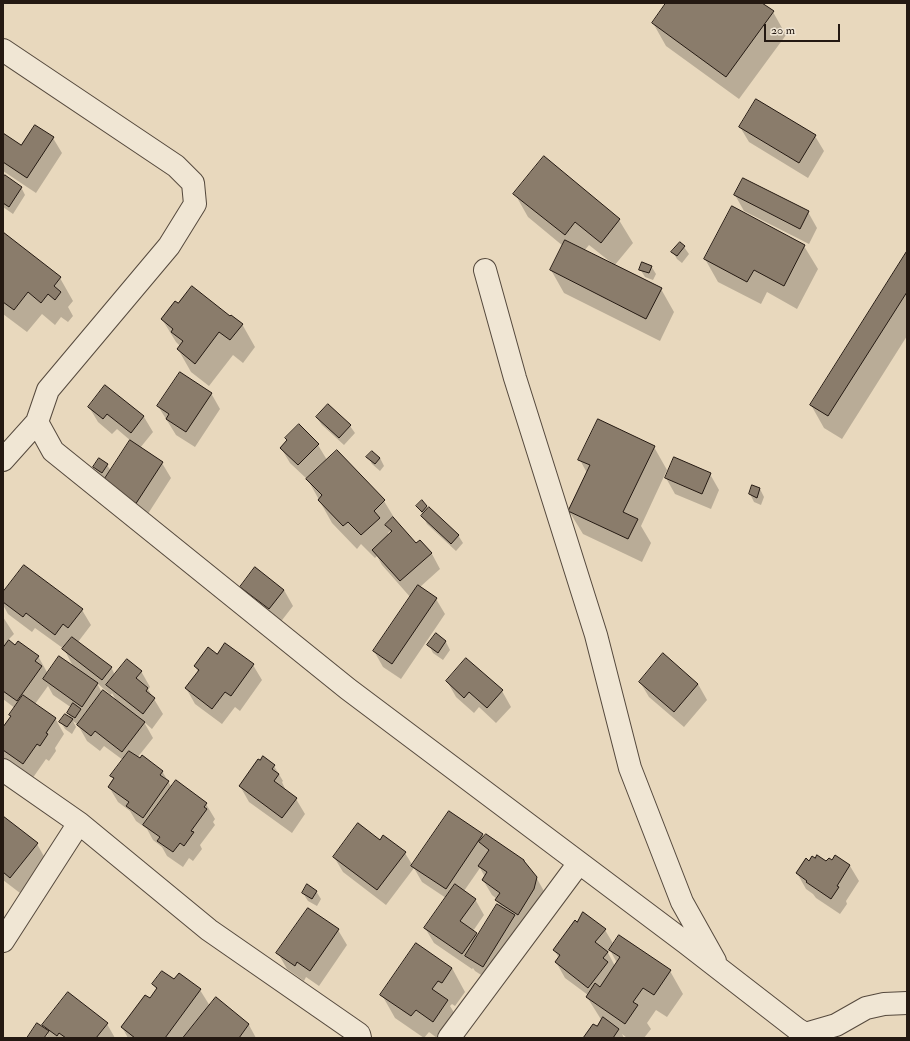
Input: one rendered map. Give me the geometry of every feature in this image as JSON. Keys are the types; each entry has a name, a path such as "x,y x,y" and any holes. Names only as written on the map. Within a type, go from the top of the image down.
{"street":[{"path":"3,50 176,166 193,183 195,204 169,246 48,390 37,422 3,460"},
{"path":"485,270 515,378 596,635 630,768 682,902 720,970"},
{"path":"37,422 53,451 348,688 720,970 801,1035 836,1025 866,1008 884,1004 907,1003"},
{"path":"3,770 79,823 210,930 359,1034 360,1038"},
{"path":"3,941 79,823"},
{"path":"449,1038 579,863"}],"building":[{"path":"666,3 762,3 774,11 726,77 652,23"},
{"path":"756,99 816,135 799,163 739,127"},
{"path":"35,125 54,137 27,178 3,162 3,133 21,145"},
{"path":"544,156 620,219 601,243 575,222 565,235 513,194"},
{"path":"5,175 22,187 9,207 3,203 3,178"},
{"path":"743,178 809,211 800,229 734,195"},
{"path":"732,206 805,245 784,286 754,270 747,282 704,259"},
{"path":"3,232 61,277 54,286 61,292 55,300 48,294 41,303 28,292 14,310 3,302"},
{"path":"565,240 662,288 646,319 550,270"},
{"path":"680,242 685,246 677,256 671,252"},
{"path":"907,251 907,292 828,416 810,405"},
{"path":"642,262 652,266 649,273 639,270"},
{"path":"192,286 230,316 231,315 243,324 230,340 219,332 195,364 177,349 183,341 171,332 173,329 161,319 175,301 178,303"},
{"path":"180,372 212,393 186,432 166,419 169,414 157,406"},
{"path":"105,385 144,416 131,433 107,414 103,419 88,407"},
{"path":"328,404 351,425 339,438 316,417"},
{"path":"598,419 655,446 623,512 638,519 628,539 568,511 590,465 578,460"},
{"path":"299,424 319,444 298,465 280,448 287,440 285,438"},
{"path":"130,440 163,462 135,505 102,483"},
{"path":"337,450 385,500 374,511 380,518 361,535 348,522 343,526 318,500 322,495 306,479"},
{"path":"372,451 380,458 375,464 366,457"},
{"path":"674,457 711,473 702,494 665,478"},
{"path":"99,458 108,464 102,473 93,467"},
{"path":"752,485 760,488 757,498 749,494"},
{"path":"422,500 427,506 422,512 416,506"},
{"path":"429,507 459,535 451,544 421,516"},
{"path":"393,517 416,543 420,540 432,553 400,581 372,550 392,531 385,525"},
{"path":"24,565 83,609 68,628 63,624 55,635 26,613 23,617 3,602 3,592"},
{"path":"255,567 284,590 269,609 240,587"},
{"path":"418,585 437,598 392,664 373,651"},
{"path":"436,633 446,641 438,653 427,645"},
{"path":"72,637 112,667 102,680 62,649"},
{"path":"9,640 15,645 18,641 39,656 35,661 42,666 17,701 3,691 3,648"},
{"path":"225,643 254,664 231,696 225,692 212,709 185,688 199,670 194,666 208,647 217,654"},
{"path":"663,653 698,684 674,712 639,682"},
{"path":"59,656 98,683 82,707 43,679"},
{"path":"466,658 503,690 487,708 469,692 464,698 446,681"},
{"path":"127,659 142,671 136,678 148,688 146,691 155,698 143,714 106,685"},
{"path":"103,690 145,722 122,752 95,731 91,736 77,725"},
{"path":"23,695 56,718 46,733 48,734 40,746 37,744 23,764 3,750 3,727 11,716 9,715"},
{"path":"73,703 81,709 75,718 67,713"},
{"path":"65,714 73,719 67,727 59,722"},
{"path":"129,751 140,758 142,755 163,771 160,775 169,781 143,818 126,806 129,802 108,787 114,778 110,776"},
{"path":"263,756 275,765 272,769 279,774 274,781 297,798 282,818 239,786 258,759 260,760"},
{"path":"176,780 207,803 204,807 207,809 191,831 194,832 184,846 180,843 173,852 157,841 160,837 143,825"},
{"path":"449,811 483,834 446,889 411,866"},
{"path":"3,816 38,843 10,878 3,872"},
{"path":"358,823 380,840 383,835 406,852 377,890 333,857"},
{"path":"486,834 524,860 537,877 534,889 518,915 495,900 500,893 482,880 487,872 478,866 489,850 479,842"},
{"path":"817,855 826,861 829,858 832,860 835,855 850,865 831,899 806,882 807,881 796,873 806,858 809,861 812,856 815,858"},
{"path":"307,884 317,891 312,899 302,893"},
{"path":"455,884 476,899 460,921 477,933 462,954 424,928"},
{"path":"497,904 515,915 483,967 465,956"},
{"path":"308,908 339,929 310,971 297,962 295,966 276,953"},
{"path":"583,912 606,929 595,942 608,952 603,958 608,962 588,988 555,962 560,955 553,950 575,920 577,922"},
{"path":"619,935 671,970 654,995 643,988 633,1002 638,1005 625,1024 586,997 595,983 600,987 620,957 609,950"},
{"path":"416,943 452,968 442,983 438,981 432,989 448,1000 433,1022 416,1010 411,1016 380,995"},
{"path":"162,971 174,979 179,973 201,989 165,1038 135,1038 121,1027 145,995 150,998 157,988 152,984"},
{"path":"68,992 108,1023 96,1038 66,1038 59,1033 57,1036 42,1025"},
{"path":"216,997 249,1024 239,1038 183,1038"},
{"path":"603,1017 619,1029 613,1038 583,1038 593,1024 597,1026"},
{"path":"37,1023 49,1031 44,1038 27,1038"}]}
